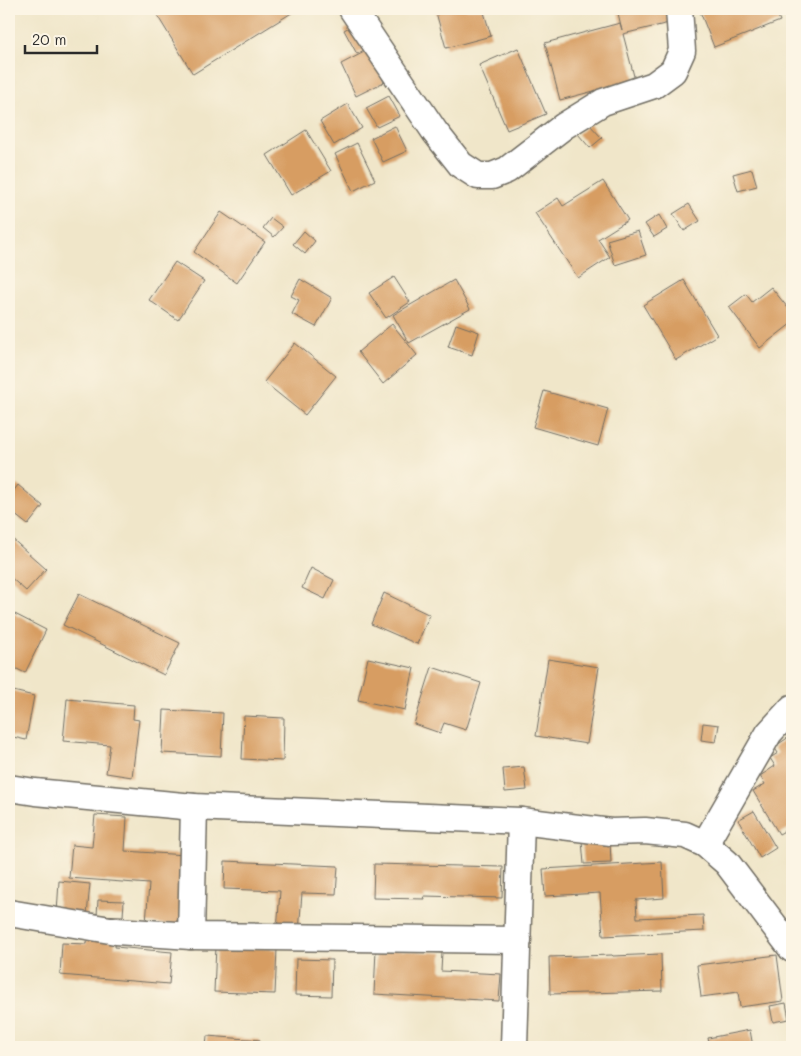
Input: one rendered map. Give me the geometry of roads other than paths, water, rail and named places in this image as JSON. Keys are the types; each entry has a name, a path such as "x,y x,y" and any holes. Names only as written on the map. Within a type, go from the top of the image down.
{"street":[{"path":"352,9 435,132 461,165 478,176 492,176 508,170 564,126 602,102 654,85 673,71 682,51 679,9"},
{"path":"705,844 768,733 792,708"},
{"path":"9,788 194,807 521,821 611,832 645,831 685,835 705,844 727,863 792,949"},
{"path":"191,936 194,807"},
{"path":"514,1047 521,821"},
{"path":"9,914 116,931 191,936 518,940"}]}
